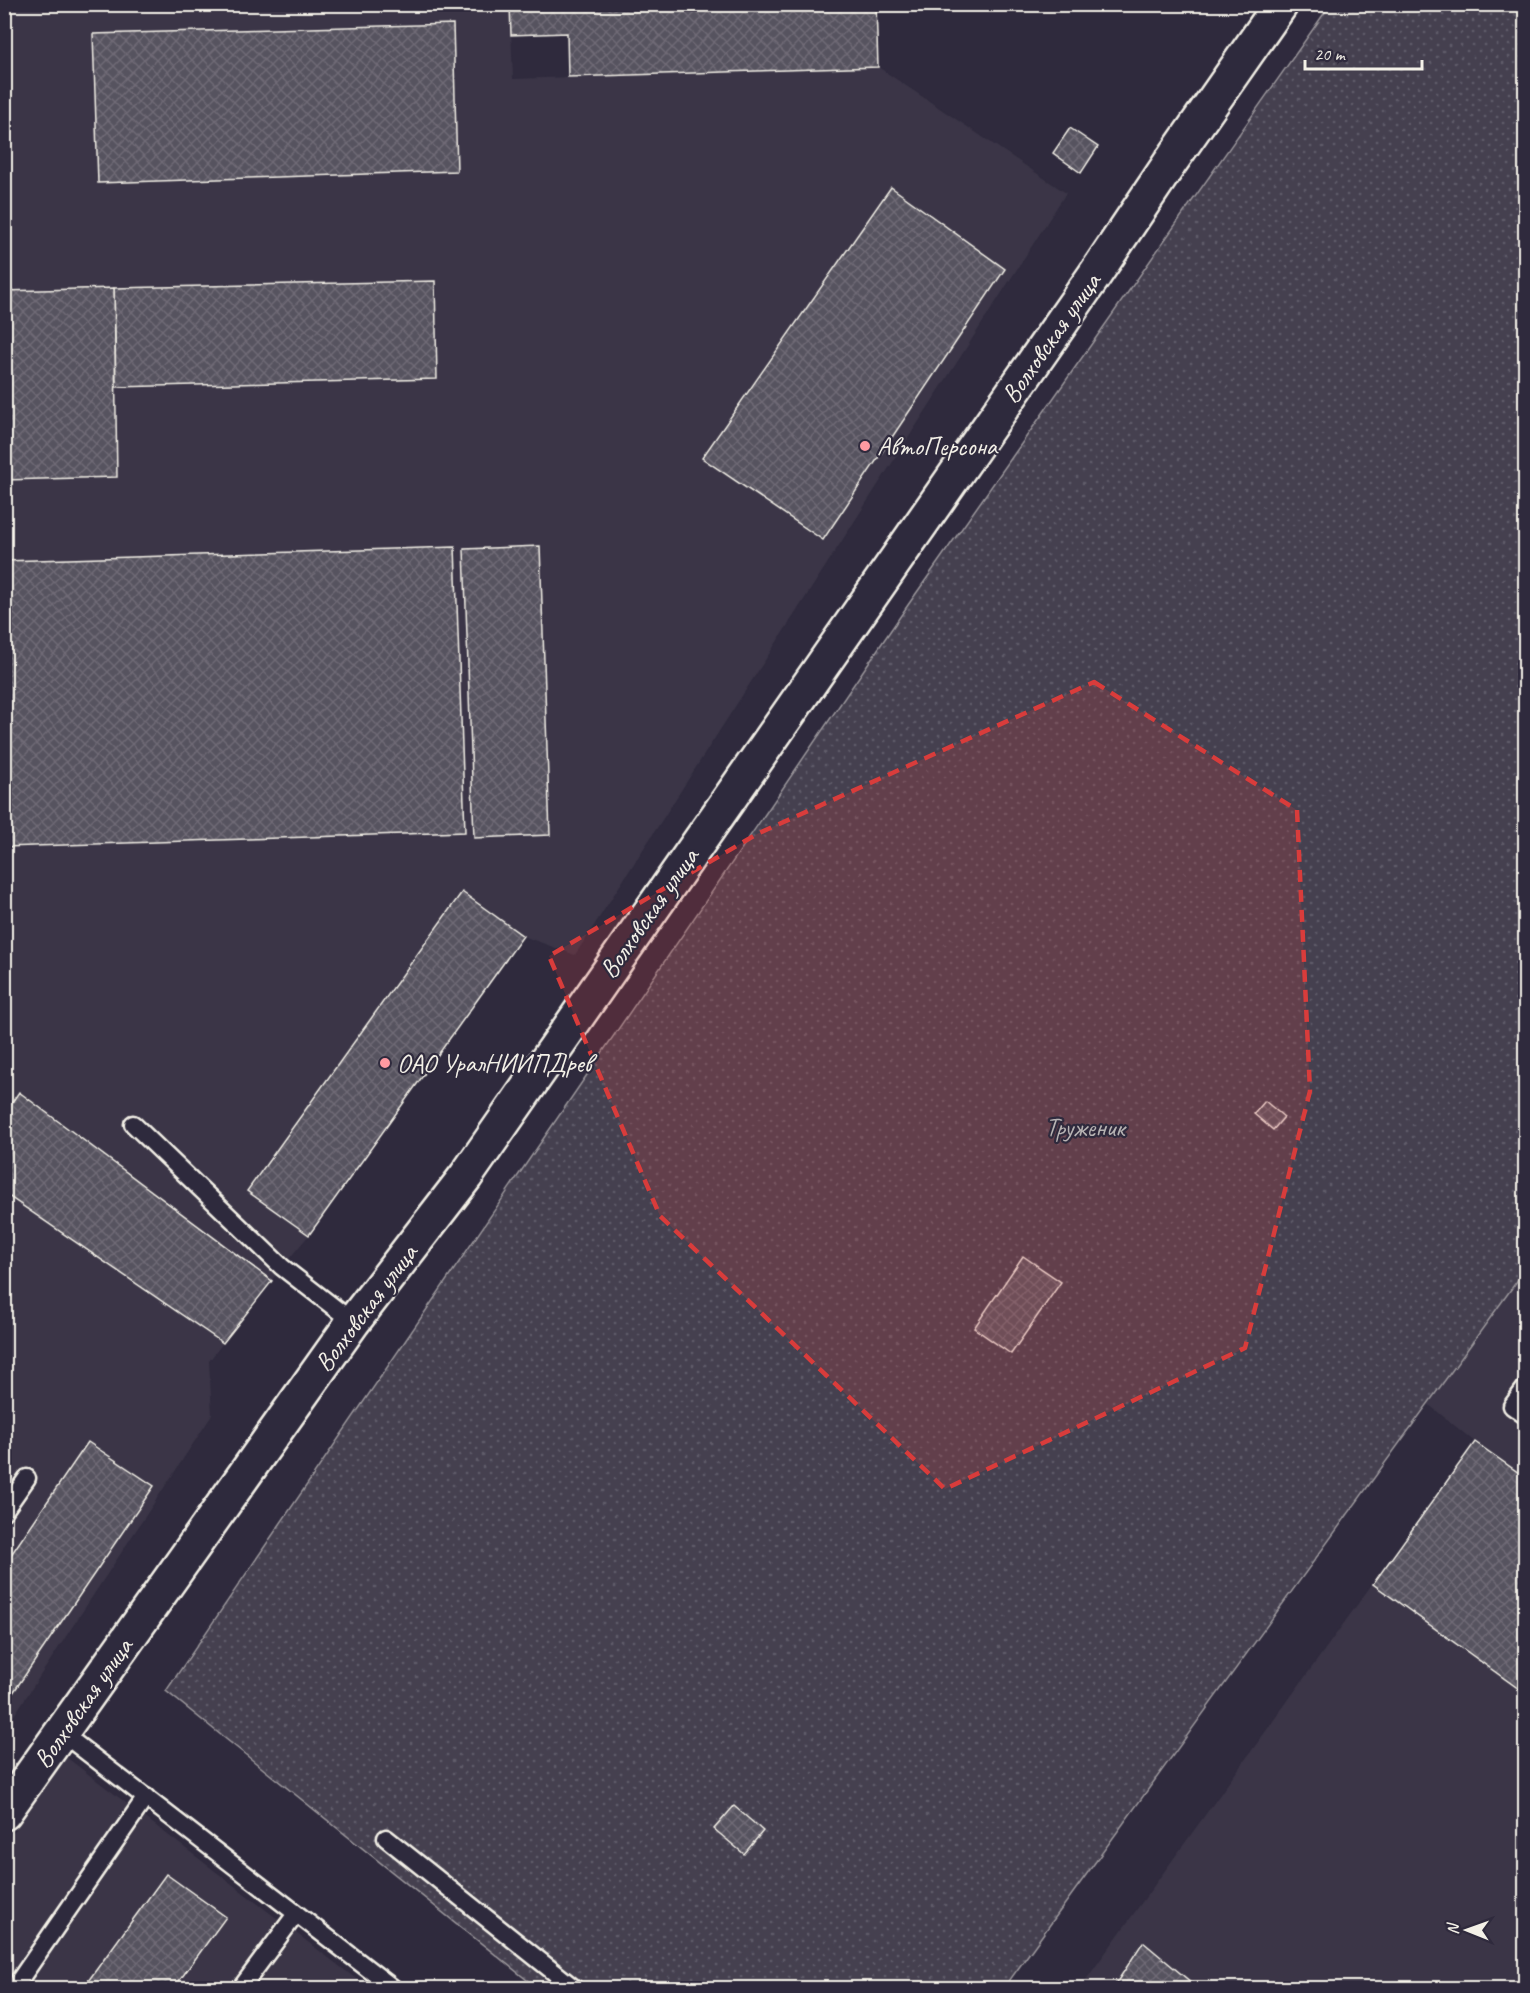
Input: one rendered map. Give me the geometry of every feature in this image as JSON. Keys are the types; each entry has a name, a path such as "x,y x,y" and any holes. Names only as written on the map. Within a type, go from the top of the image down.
{"street":[{"name":"Волховская улица","path":"4,1813 353,1322 473,1166 1281,4"}],"lane":[{"path":"133,1124 282,1267 353,1322"},
{"path":"1526,1387 1512,1406 1526,1416"},
{"path":"4,1511 27,1478"},
{"path":"62,1733 296,1914 383,1986"},
{"path":"14,1989 146,1797"},
{"path":"386,1838 574,1989"},
{"path":"242,1989 296,1914"}],"highlighted area":[{"path":"1094,682 1297,810 1310,1091 1245,1348 945,1489 660,1216 549,956 757,834"}],"shaded area":[{"path":"5,5 510,5 513,79 878,67 1066,193 575,955 523,936 309,1235 209,1361 212,1415 5,1729"},
{"path":"1525,1270 1525,1988 1080,1988 1475,1442 1428,1404"},
{"path":"66,1757 368,1988 5,1988 5,1845"}],"green space":[{"name":"Труженик","path":"1330,5 1525,5 1525,1270 1004,1988 537,1988 166,1691 908,605"}],"building":[{"path":"510,4 876,4 878,67 568,77 567,33 511,35"},
{"path":"453,24 457,171 98,183 93,34"},
{"path":"1070,128 1098,147 1081,173 1053,153"},
{"path":"891,187 1005,269 823,540 702,458"},
{"path":"435,281 437,379 116,387 114,288"},
{"path":"114,288 117,477 4,480 4,291"},
{"path":"540,546 550,835 474,838 464,549"},
{"path":"455,547 465,832 4,847 4,561"},
{"name":"ОАО УралНИИПДрев","path":"462,892 523,936 309,1235 247,1191"},
{"path":"19,1092 272,1281 223,1343 4,1193 4,1114"},
{"path":"1265,1101 1284,1117 1273,1130 1254,1114"},
{"path":"1023,1256 1061,1282 1011,1354 974,1328"},
{"path":"88,1442 154,1486 4,1706 4,1565"},
{"path":"1475,1442 1526,1478 1526,1694 1373,1584"},
{"path":"734,1806 763,1831 744,1854 714,1829"},
{"path":"166,1874 226,1917 174,1988 83,1988"},
{"path":"1143,1942 1198,1988 1113,1988"}],"place":[{"name":"АвтоПерсона","path":"865,446"},
{"name":"ОАО УралНИИПДрев","path":"385,1063"}]}
